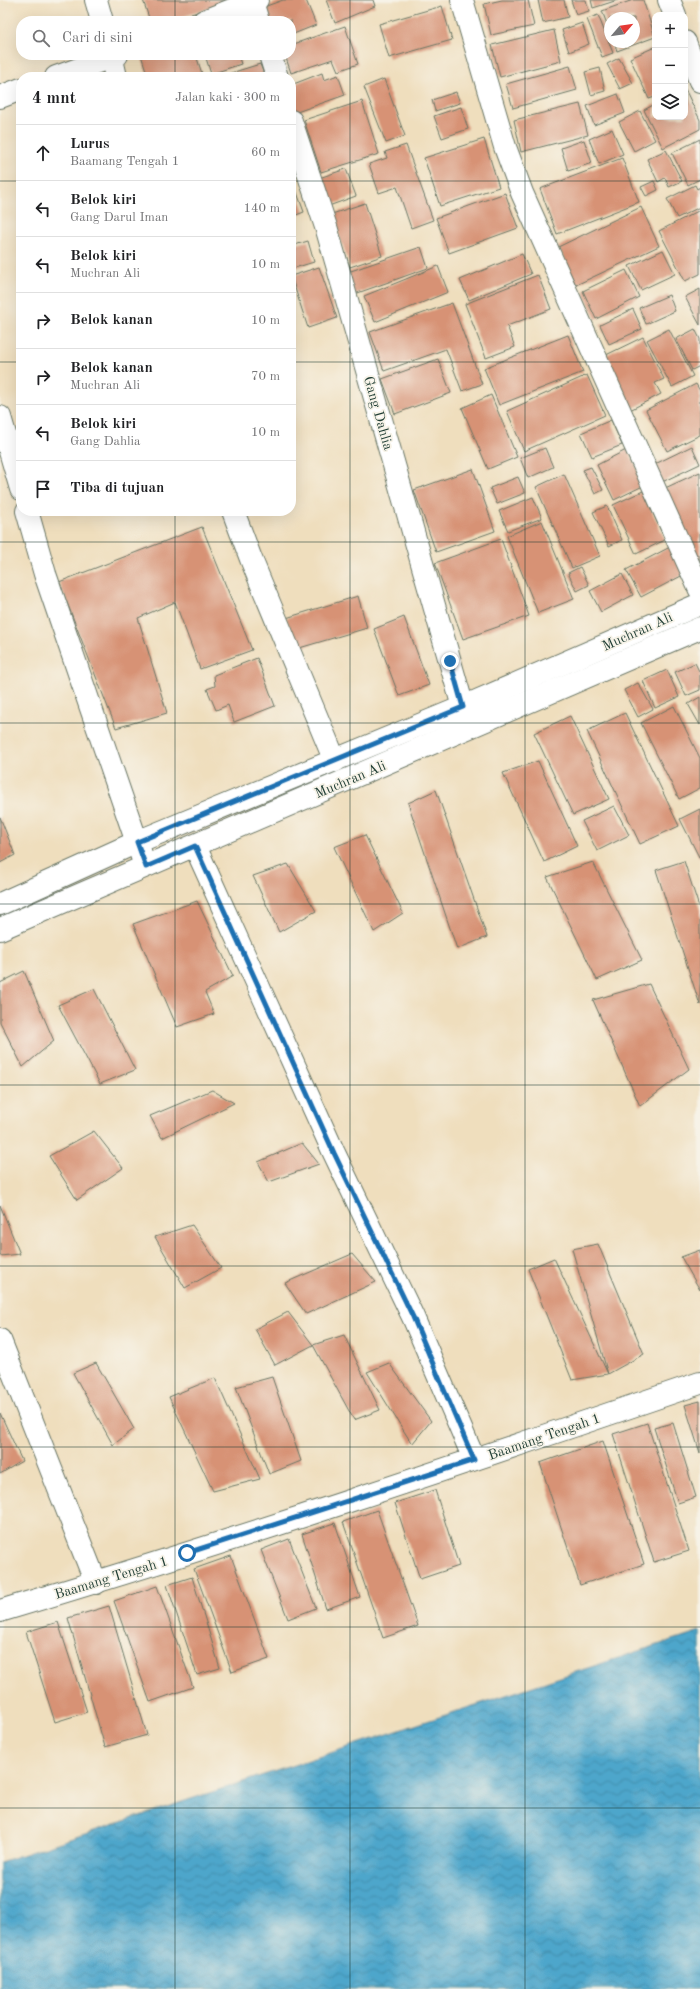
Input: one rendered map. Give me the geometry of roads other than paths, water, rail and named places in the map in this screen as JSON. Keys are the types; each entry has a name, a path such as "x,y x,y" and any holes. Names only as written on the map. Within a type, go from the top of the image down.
{"street":[{"path":"96,0 101,16"},
{"path":"462,0 502,140 522,194 700,590"},
{"path":"669,0 674,12"},
{"path":"224,16 256,8"},
{"path":"687,48 700,81"},
{"path":"272,60 275,72"},
{"path":"74,72 114,61"},
{"path":"0,97 16,91"},
{"name":"Gang Dahlia","path":"296,135 327,230 463,707"},
{"path":"0,417 16,472"},
{"path":"28,516 45,574 146,867"},
{"path":"235,516 251,559 335,761"},
{"name":"Muchran Ali","path":"0,904 137,842 463,707 700,604"},
{"name":"Muchran Ali","path":"0,930 700,628"},
{"path":"195,846 334,1153 413,1317 474,1460"},
{"path":"0,1340 96,1583"},
{"name":"Baamang Tengah 1","path":"0,1611 96,1583 474,1460 700,1383"}],"water":[{"path":"700,1631 700,1989 0,1989 0,1862"}]}
